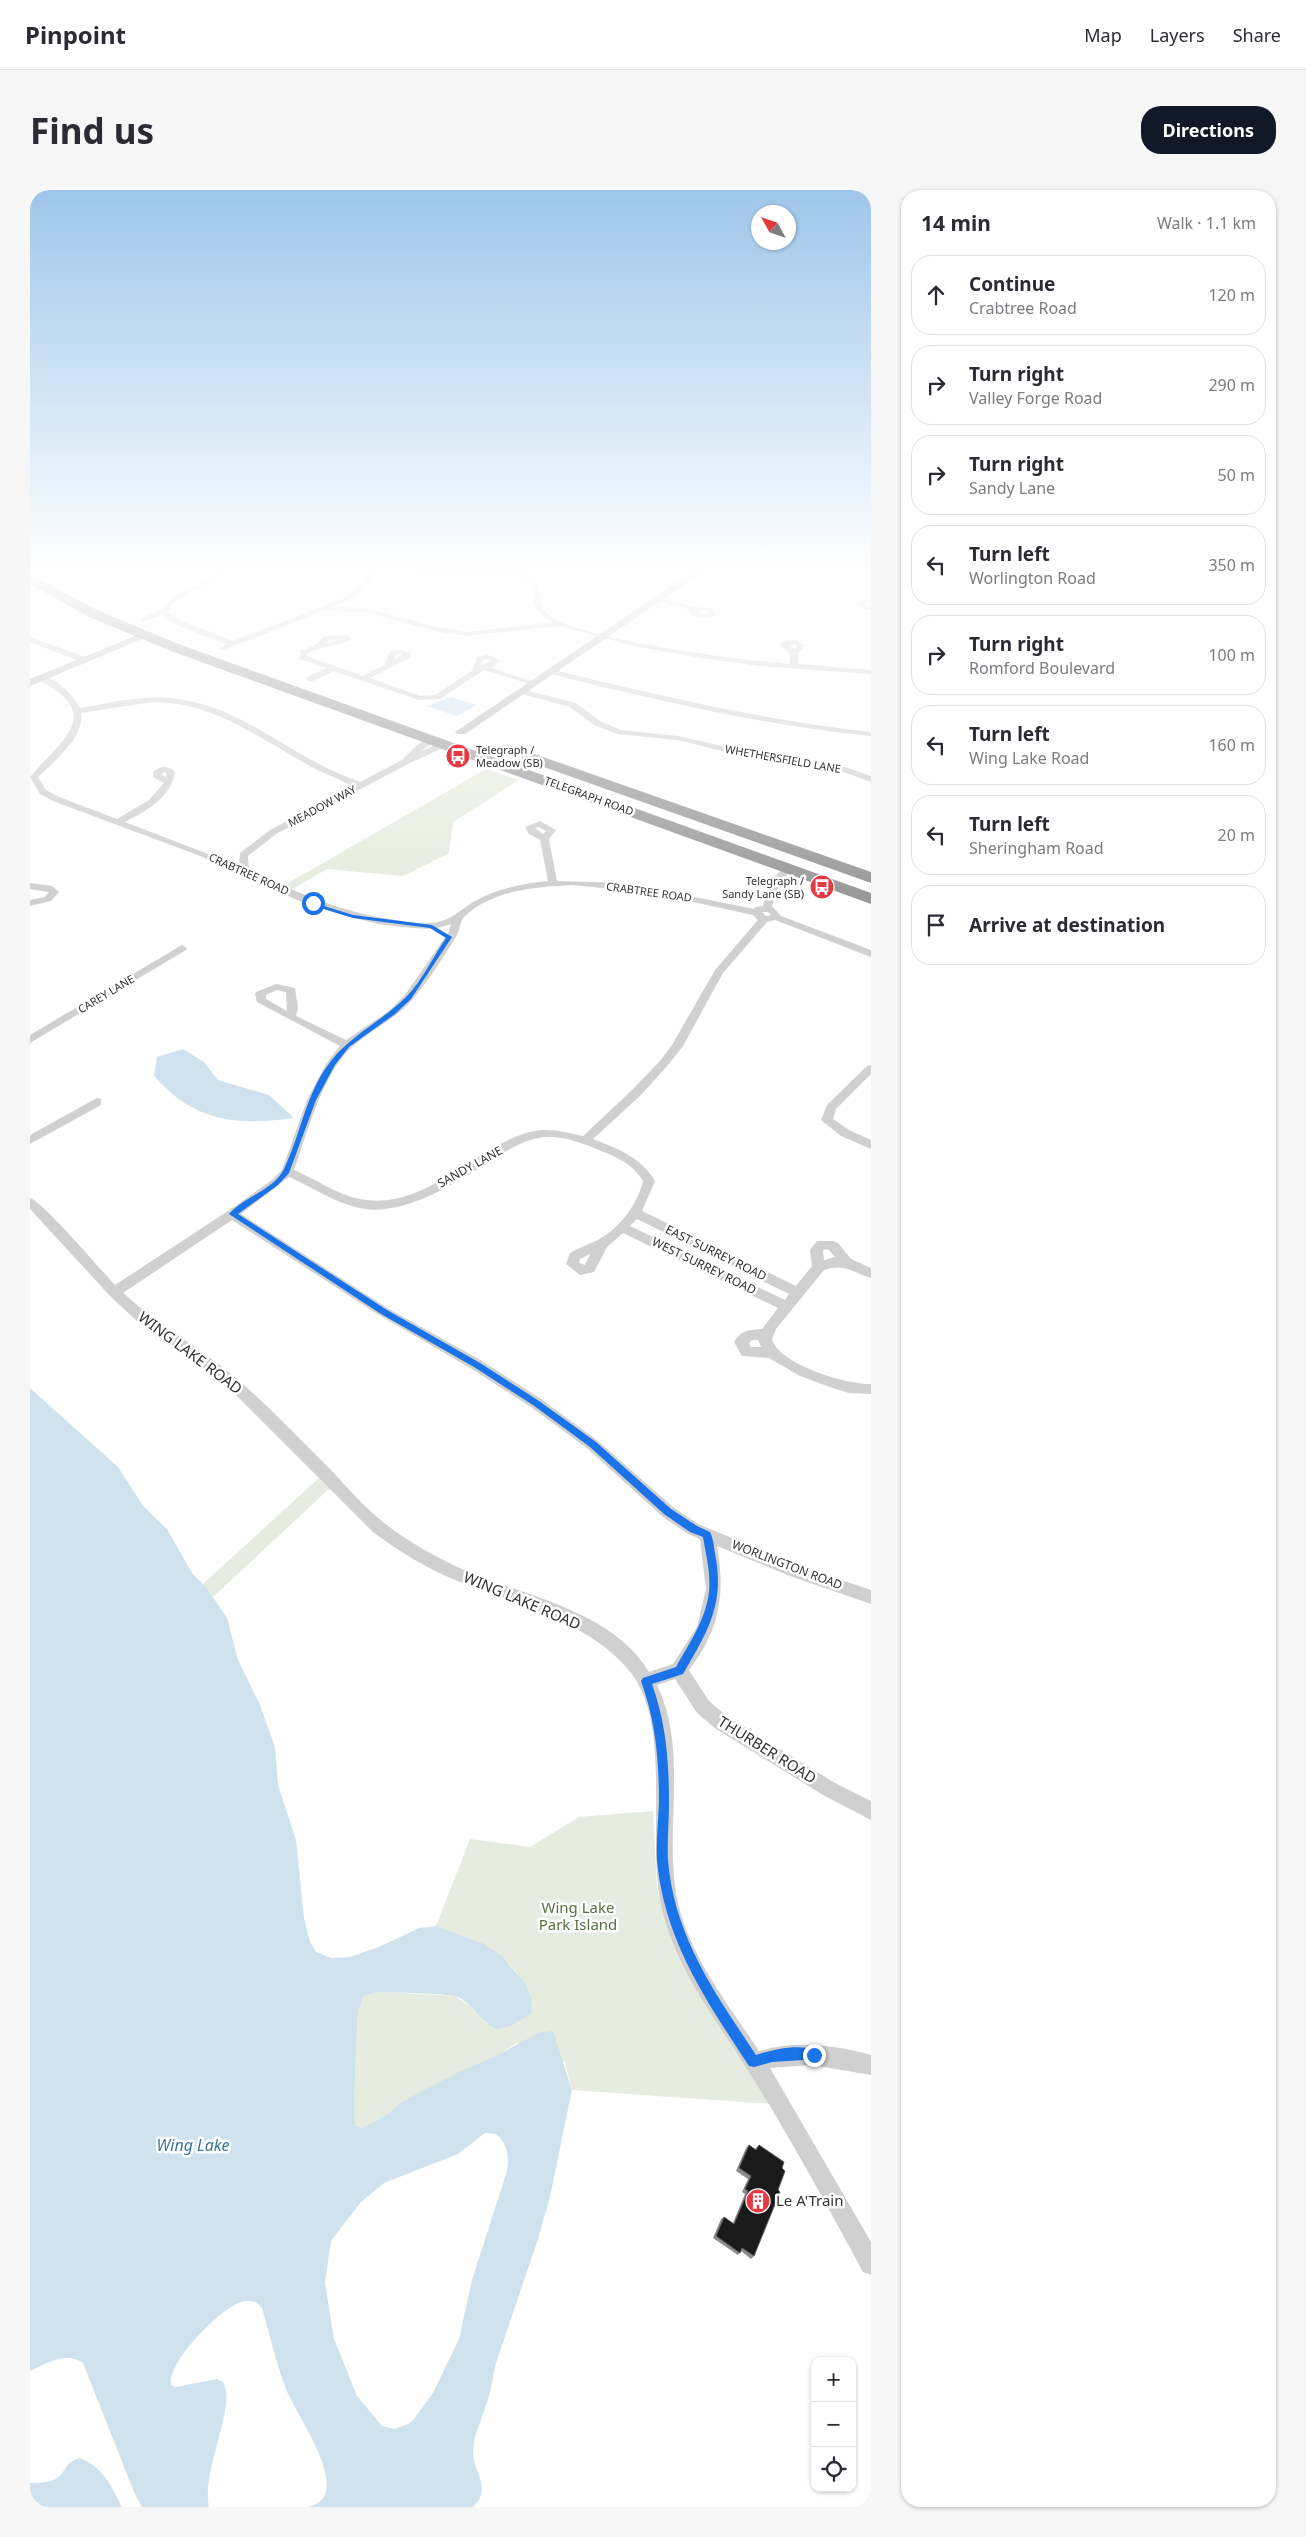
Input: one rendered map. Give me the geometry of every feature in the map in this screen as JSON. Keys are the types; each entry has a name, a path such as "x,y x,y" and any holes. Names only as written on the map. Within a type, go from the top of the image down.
{"highway":[{"name":"TELEGRAPH ROAD","path":"256,676 871,899"},
{"path":"284,686 299,685 301,676"},
{"path":"301,676 328,686"},
{"path":"322,700 331,694 346,692"},
{"path":"444,726 478,738"},
{"path":"438,742 453,740 459,737 461,732"},
{"name":"TELEGRAPH ROAD","path":"512,750 871,878"},
{"path":"728,846 749,844 755,836"},
{"path":"788,868 792,861 810,856"}],"street":[{"path":"30,683 46,676"},
{"path":"351,676 414,697 426,699 440,695 468,676"},
{"path":"362,680 369,676"},
{"path":"511,676 533,683"},
{"path":"461,732 543,676"},
{"path":"570,676 632,692 750,717 829,730 871,734"},
{"path":"41,678 56,685 60,692 71,701 77,711 134,700 165,700 195,704 227,714 308,761 361,786"},
{"path":"30,683 50,691 60,692"},
{"name":"WHETHERSFIELD LANE","path":"518,693 580,712 606,728 620,732 683,739 749,755 845,770 871,779"},
{"name":"CRABTREE ROAD","path":"77,711 78,718 73,735 32,777 39,788 48,796 216,859 232,868 244,870 334,912 380,921 432,927 458,918 494,896 523,887 553,883 658,892 766,914 871,954"},
{"name":"MEADOW WAY","path":"216,859 243,855 273,832 405,762 438,742"},
{"path":"118,822 160,795 165,790 167,782"},
{"path":"544,839 553,883"},
{"path":"243,855 244,870"},
{"path":"602,1243 635,1213 649,1181 644,1172 634,1164 585,1140 636,1093 677,1046 715,978 766,914 775,882 788,868"},
{"path":"115,1292 232,1214 276,1183 287,1172 319,1086 332,1064 347,1045 393,1013 409,997 456,928 458,918"},
{"path":"432,927 450,937"},
{"name":"CAREY LANE","path":"30,1040 182,948"},
{"path":"290,1017 347,1045"},
{"path":"871,1068 830,1108 823,1120 871,1145"},
{"path":"30,1140 97,1102"},
{"name":"SANDY LANE","path":"287,1172 352,1202 390,1206 413,1198 532,1135 562,1134 585,1140"},
{"name":"WING LAKE ROAD","path":"30,1202 115,1292 145,1319 192,1351 237,1387 362,1514 387,1534 444,1567 548,1609 581,1625 626,1655 646,1681 657,1712 662,1736 663,1859 672,1914 703,1985 754,2062 871,2264"},
{"name":"EAST SURREY ROAD","path":"635,1213 792,1299"},
{"name":"WORLINGTON ROAD","path":"232,1214 384,1312 477,1365 536,1403 593,1445 668,1512 693,1529 871,1597"},
{"name":"WEST SURREY ROAD","path":"621,1226 792,1299"},
{"path":"818,1266 816,1250 822,1244 833,1246 846,1262"},
{"path":"772,1353 766,1344 766,1334 818,1266 833,1262 846,1262 871,1272"},
{"path":"766,1334 748,1335 741,1342 742,1347 747,1352 772,1353 834,1383 855,1390 871,1389"},
{"path":"646,1681 679,1670 692,1652 712,1605 714,1577 707,1535"},
{"name":"THURBER ROAD","path":"679,1670 703,1707 722,1723 829,1789 871,1811"},
{"path":"754,2062 772,2056 791,2054 844,2058 871,2065"}],"green space":[{"path":"486,769 519,780 453,822 449,853 403,876 327,869 291,890 283,886"},
{"path":"319,1478 330,1488 213,1597 203,1584"},
{"name":"Wing Lake Park Island","path":"653,1811 657,1889 673,1930 772,2104 572,2090 565,2062 517,2043 500,2054 403,2101 386,2115 362,2128 355,2125 354,2099 358,2011 364,1996 383,1992 455,1996 470,2006 487,2024 529,1992 521,1977 501,1956 465,1937 436,1926 470,1839 530,1847 579,1817"}],"water":[{"path":"451,697 477,705 457,716 426,706"},
{"path":"183,1049 204,1062 218,1080 269,1095 294,1118 237,1121 209,1115 183,1102 154,1076 157,1057"},
{"name":"Wing Lake","path":"30,1388 118,1467 143,1506 167,1529 192,1573 206,1587 227,1618 238,1660 260,1705 275,1747 278,1785 296,1840 304,1918 310,1942 316,1952 331,1958 350,1957 381,1946 419,1928 436,1926 484,1944 503,1957 525,1983 532,2001 531,2013 511,2026 497,2029 486,2023 464,2000 458,1997 383,1992 364,1996 358,2011 354,2099 355,2125 362,2128 386,2115 403,2101 459,2072 500,2054 538,2033 553,2031 572,2090 550,2197 538,2239 495,2366 490,2393 474,2440 473,2458 482,2490 478,2501 473,2507 308,2507 321,2500 326,2487 325,2471 310,2434 286,2389 262,2308 256,2302 240,2302 218,2317 185,2351 172,2375 171,2385 176,2387 217,2379 223,2382 226,2393 226,2407 210,2476 209,2507 142,2507 134,2492 83,2363 70,2358 63,2358 30,2371","holes":["485,2133 496,2134 503,2142 507,2151 507,2171 472,2280 459,2339 433,2393 414,2419 408,2424 394,2429 382,2426 357,2396 334,2339 325,2283 331,2241 361,2202 384,2183 458,2154"]},
{"path":"79,2458 87,2461 100,2471 122,2507 30,2507 30,2483 43,2483 58,2477 72,2461"}],"building":[{"name":"Le A'Train","path":"749,2145 756,2150 759,2145 784,2162 782,2168 785,2171 778,2190 780,2192 754,2256 742,2248 740,2253 716,2236 724,2217 734,2224 748,2191 745,2189 751,2176 739,2168"}],"place":[{"name":"Telegraph / Meadow (SB)","path":"458,756"},
{"name":"Telegraph / Sandy Lane (SB)","path":"822,887"},
{"name":"Le A'Train","path":"758,2201"}],"route":[{"path":"313,903 334,912 353,917 432,927 439,929 450,937 409,997 393,1013 347,1045 325,1074 299,1134 287,1172 276,1183 232,1214 384,1312 477,1365 536,1403 593,1445 668,1512 693,1529 707,1535 714,1577 714,1594 709,1615 692,1652 679,1670 667,1676 646,1681 657,1712 662,1736 664,1768 664,1877 672,1914 692,1965 712,2000 754,2062 772,2056 791,2054 814,2055"}]}
